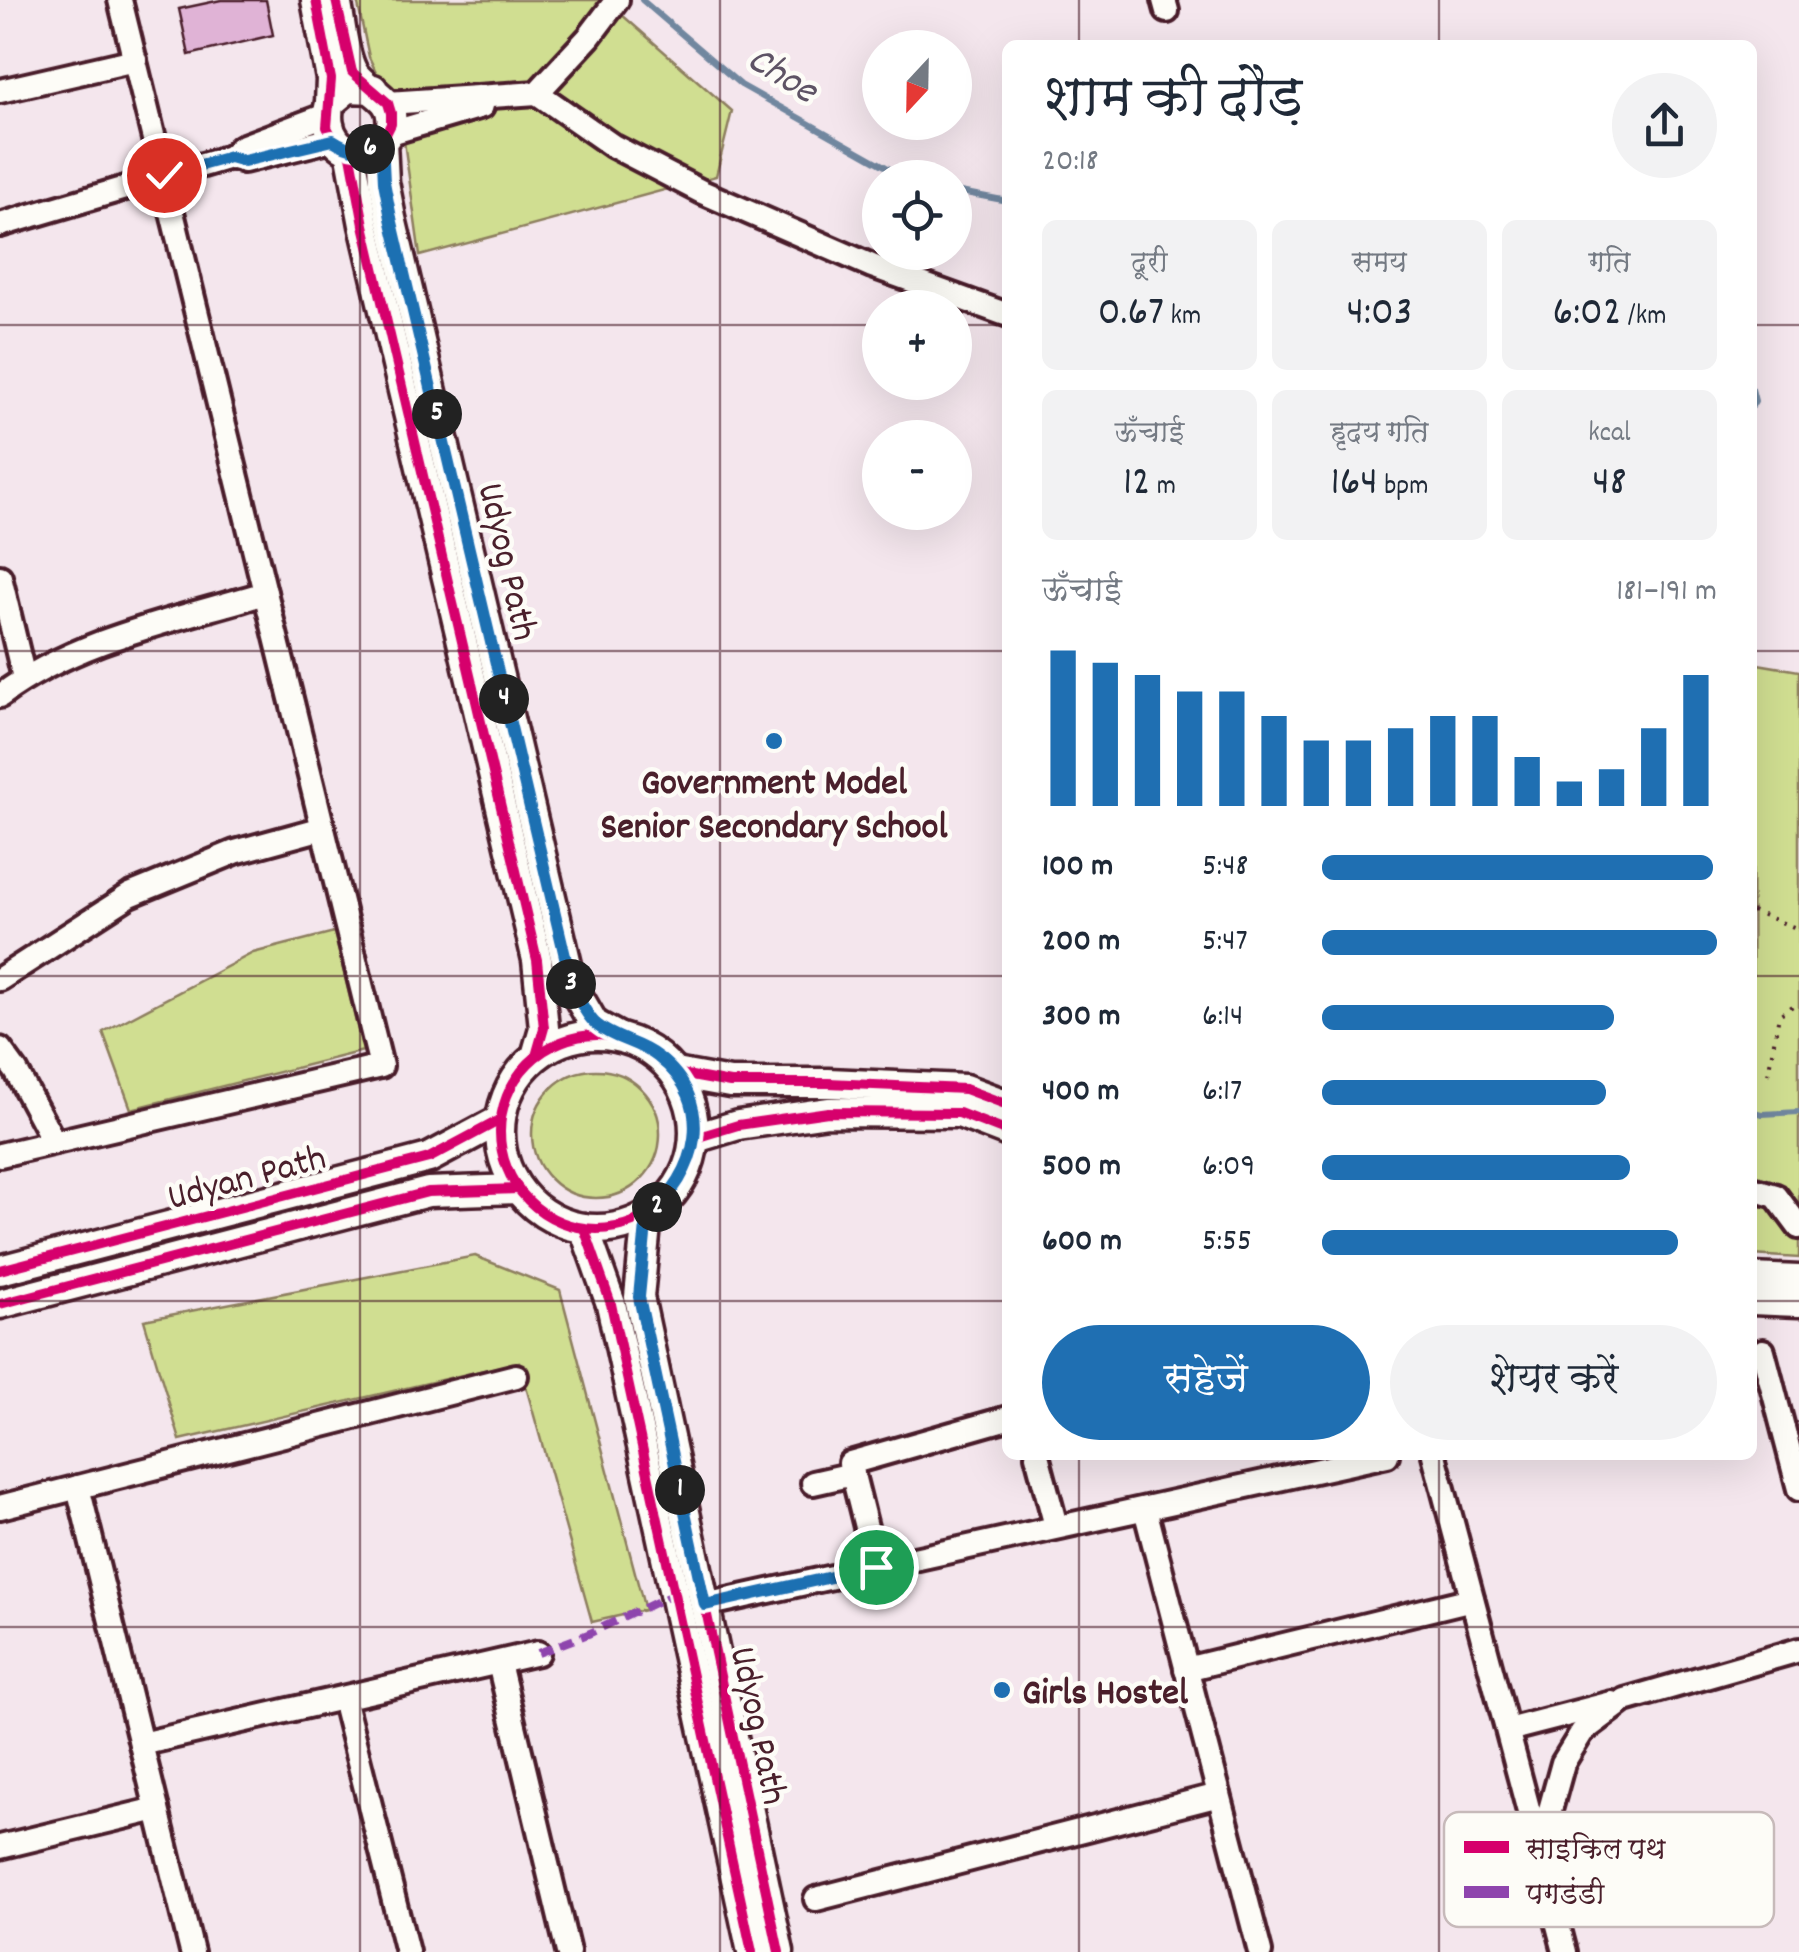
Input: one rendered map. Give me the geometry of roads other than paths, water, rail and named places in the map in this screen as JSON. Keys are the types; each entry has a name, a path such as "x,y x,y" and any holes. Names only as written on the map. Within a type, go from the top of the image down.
{"main road":[{"name":"Udyog Path","path":"316,0 331,79 335,127 364,224 537,960 544,1028 536,1056"},
{"path":"336,0 352,72 380,96 391,124 385,138 367,150 335,127 348,88 361,86 380,96"},
{"name":"Udyog Path","path":"385,138 384,182 391,218 572,986 594,1024 618,1036"},
{"path":"618,1036 644,1046 675,1074 690,1104 694,1138 690,1161 666,1201 647,1215 616,1227 584,1228 554,1219 518,1188 503,1156 500,1120 508,1091 536,1056 574,1037 618,1036"},
{"path":"675,1074 730,1083 965,1090 1002,1103"},
{"path":"694,1138 738,1125 828,1112 958,1114 1002,1130"},
{"name":"Udyan Path","path":"0,1270 430,1158 500,1120"},
{"name":"Udyan Path","path":"0,1304 428,1192 518,1188"},
{"name":"Udyog Path","path":"647,1215 639,1297 779,1952"},
{"name":"Udyog Path","path":"584,1228 611,1304 752,1952"},
{"path":"1757,1278 1799,1280"},
{"path":"1757,1300 1799,1302"}],"street":[{"path":"0,1155 381,1066 120,0"},
{"path":"385,138 528,94 589,37 617,0"},
{"path":"0,91 135,60"},
{"path":"380,96 528,94 613,146 702,192 872,266 1002,313"},
{"path":"0,224 230,157 244,161 335,127"},
{"path":"0,577 24,678"},
{"path":"0,696 24,678 87,647 265,593"},
{"path":"0,979 130,895 234,852 323,828"},
{"path":"0,1048 54,1142"},
{"path":"1757,1190 1776,1196 1799,1226"},
{"path":"1763,1351 1794,1451 1799,1489"},
{"path":"0,1507 516,1376"},
{"path":"876,1567 850,1463 1002,1420"},
{"path":"1038,1460 1056,1526"},
{"path":"705,1605 1364,1460"},
{"path":"1435,1460 1529,1812"},
{"path":"813,1483 853,1474"},
{"path":"78,1488 192,1952"},
{"path":"1145,1509 1260,1952"},
{"path":"1186,1670 1472,1599"},
{"path":"1508,1730 1799,1650"},
{"path":"141,1744 538,1653"},
{"path":"499,1663 568,1952"},
{"path":"343,1698 407,1952"},
{"path":"1550,1812 1563,1763 1582,1732 1625,1700"},
{"path":"816,1898 1219,1795"},
{"path":"0,1847 157,1809"},
{"path":"1558,1927 1565,1952"}],"waterway":[{"name":"Choe","path":"642,0 741,85 874,160"},
{"name":"Choe","path":"972,194 1002,200"},
{"name":"Choe","path":"1757,1112 1799,1112"}],"place":[{"name":"Government Model Senior Secondary School","path":"774,741"},
{"name":"Girls Hostel","path":"1002,1690"}]}
